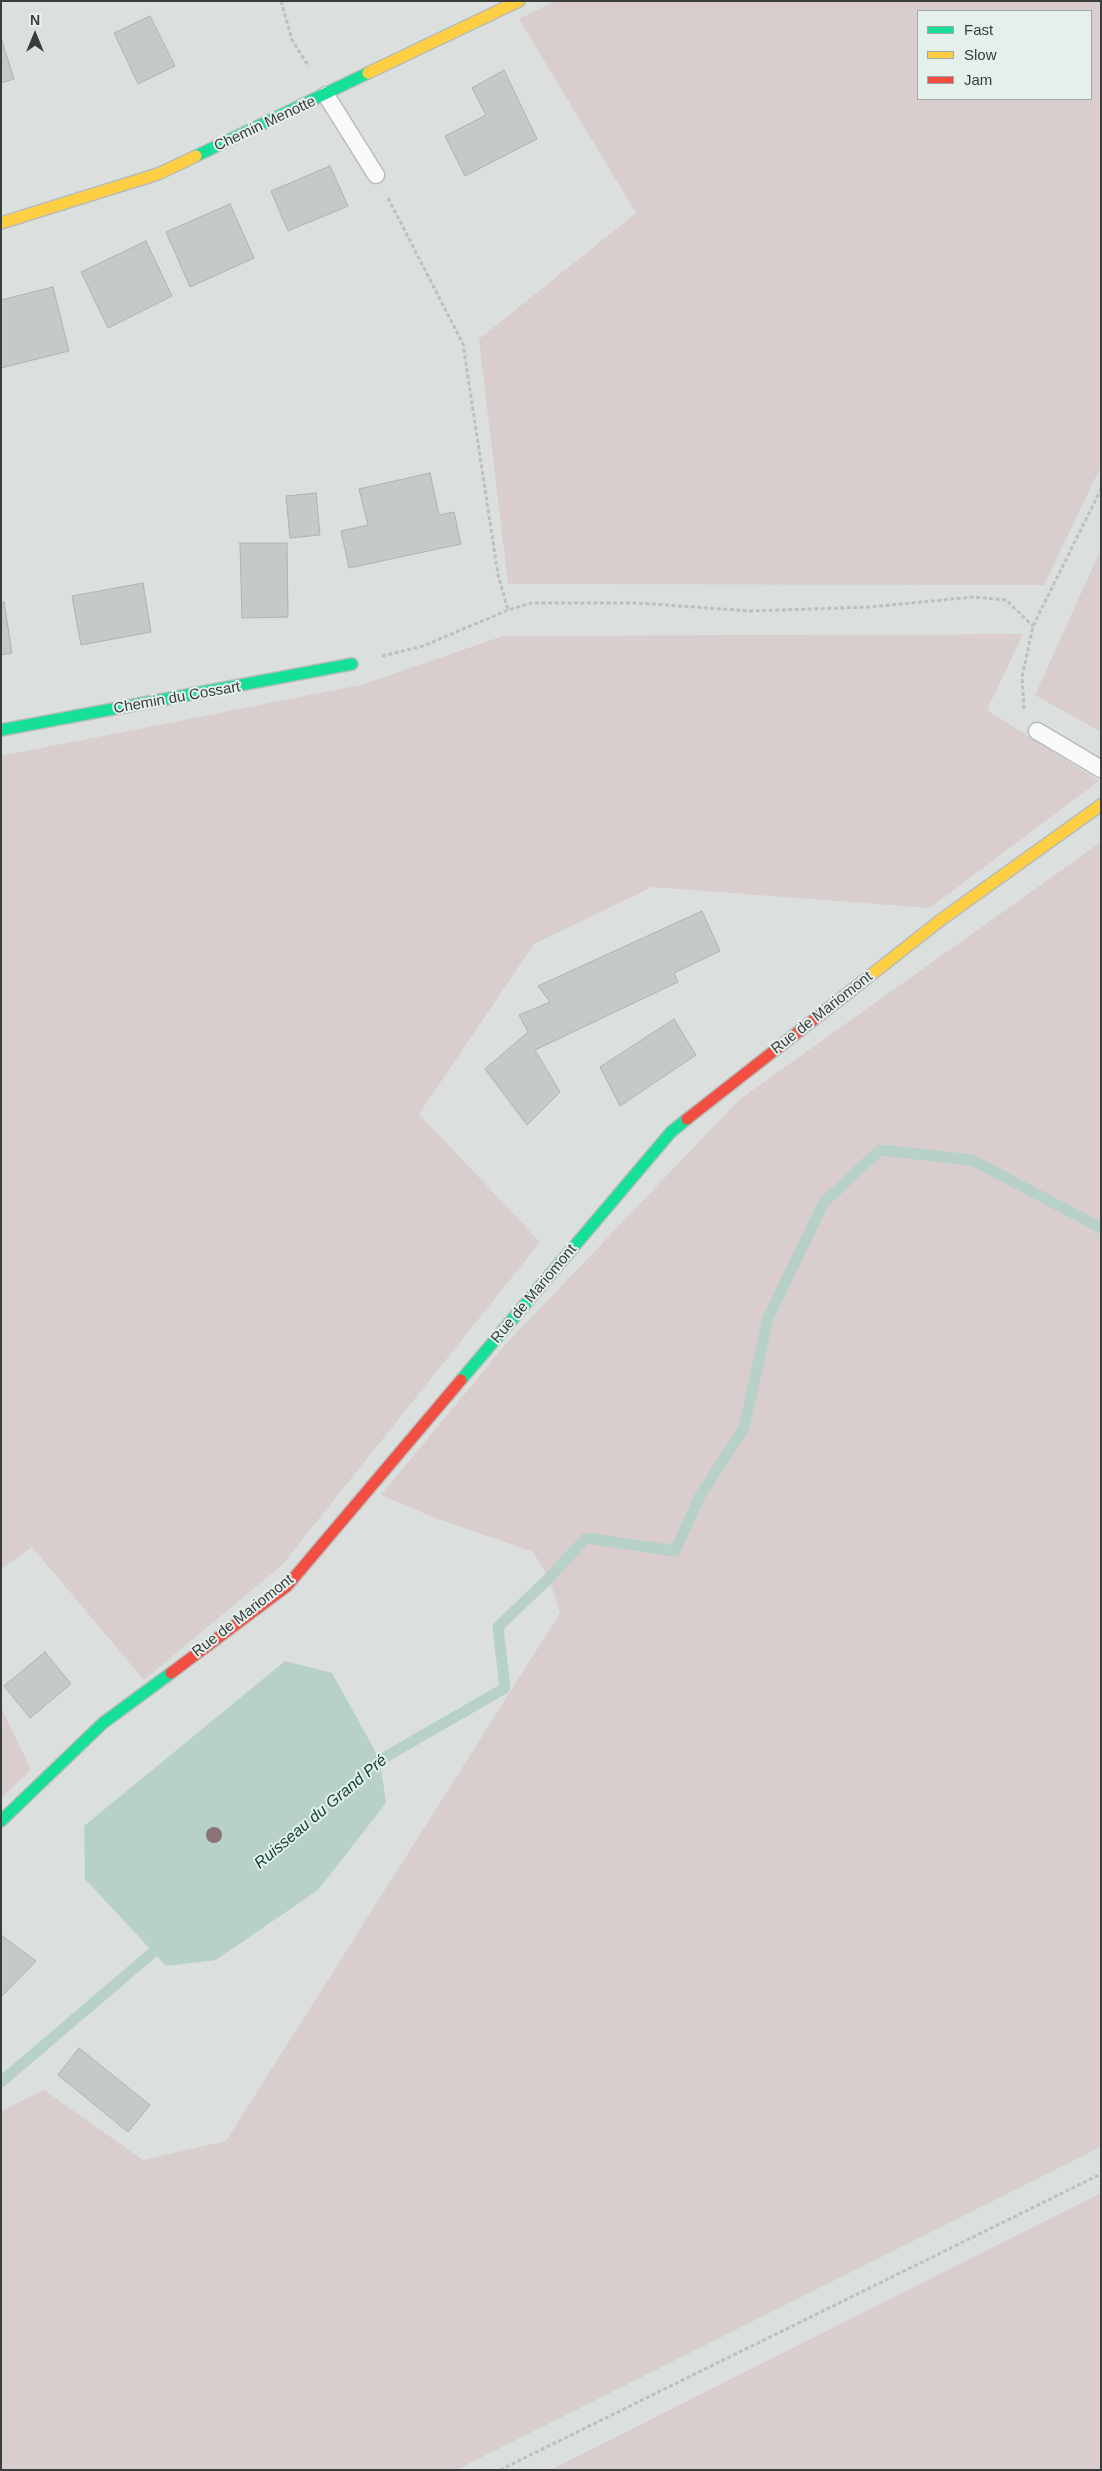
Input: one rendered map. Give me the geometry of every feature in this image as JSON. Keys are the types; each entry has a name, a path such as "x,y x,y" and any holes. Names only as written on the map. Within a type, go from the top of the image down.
{"street":[{"name":"Chemin Menotte","path":"1,223 158,174 519,1"},
{"name":"Chemin du Cossart","path":"1,730 352,664"},
{"name":"Rue de Mariomont","path":"2,1818 103,1723 287,1586 671,1132 942,919 1101,805"}],"lane":[{"path":"326,95 376,175"},
{"path":"1037,731 1101,769"}],"path":[{"path":"281,1 292,40 326,95"},
{"path":"376,175 463,344 498,575 508,610"},
{"path":"1037,731 1025,712 1022,677 1033,626 1101,489"},
{"path":"352,664 423,646 508,610 532,604 637,603 750,612 869,607 973,597 1006,600 1033,626"},
{"path":"500,2470 1101,2174"}],"shaded area":[{"path":"555,1 1101,1 1101,466 1044,585 508,584 479,339 636,213 519,19"},
{"path":"1101,549 1101,732 1035,695"},
{"path":"1023,634 987,710 1099,781 930,908 652,887 534,944 419,1114 540,1242 282,1565 144,1680 32,1547 1,1569 1,756 361,685 503,636"},
{"path":"1101,842 1101,2147 456,2470 1,2470 1,2111 44,2090 143,2160 226,2141 560,1613 549,1578 533,1552 430,1516 381,1495 505,1345 740,1099"},
{"path":"1,1707 31,1770 1,1798"},
{"path":"1101,2193 1101,2470 550,2470"}],"water":[{"path":"285,1661 332,1673 380,1760 386,1803 318,1890 216,1960 166,1966 85,1879 84,1826"}],"building":[{"path":"150,16 175,66 138,84 114,33"},
{"path":"1,38 14,79 1,83"},
{"path":"504,70 537,139 465,176 445,136 486,115 472,88"},
{"path":"330,166 348,206 288,231 271,191"},
{"path":"230,204 254,258 190,287 166,232"},
{"path":"146,241 172,296 108,328 81,272"},
{"path":"53,287 69,351 1,368 1,300"},
{"path":"430,473 439,515 454,512 461,544 349,568 341,531 368,525 359,489"},
{"path":"316,493 320,535 290,538 286,496"},
{"path":"240,543 287,543 288,617 242,618"},
{"path":"143,583 151,632 81,645 72,596"},
{"path":"4,602 12,653 1,655 1,603"},
{"path":"702,911 720,951 674,973 678,982 535,1050 560,1092 527,1125 485,1069 528,1032 519,1015 550,1002 538,986"},
{"path":"674,1019 696,1055 620,1106 600,1067"},
{"path":"45,1652 71,1684 30,1718 4,1686"},
{"path":"1,1935 36,1961 1,1997"},
{"path":"79,2048 150,2105 128,2132 58,2075"}],"waterway":[{"name":"Ruisseau du Grand Pré","path":"370,1769 380,1760 505,1688 498,1627 549,1578 586,1538 675,1551 700,1496 744,1428 768,1318 824,1202 880,1150 972,1160 1101,1228"},
{"name":"Ruisseau du Grand Pré","path":"1,2082 165,1942"}],"traffic: fast":[{"path":"196,156 368,73"},
{"path":"1,730 352,664"},
{"path":"461,1380 671,1132 687,1119"},
{"path":"1,1821 103,1723 171,1673"}],"traffic: slow":[{"path":"368,73 519,1"},
{"path":"1,223 158,174 196,156"},
{"path":"862,982 942,919 1101,805"}],"traffic: jam":[{"path":"687,1119 862,982"},
{"path":"171,1673 287,1586 461,1380"}]}
